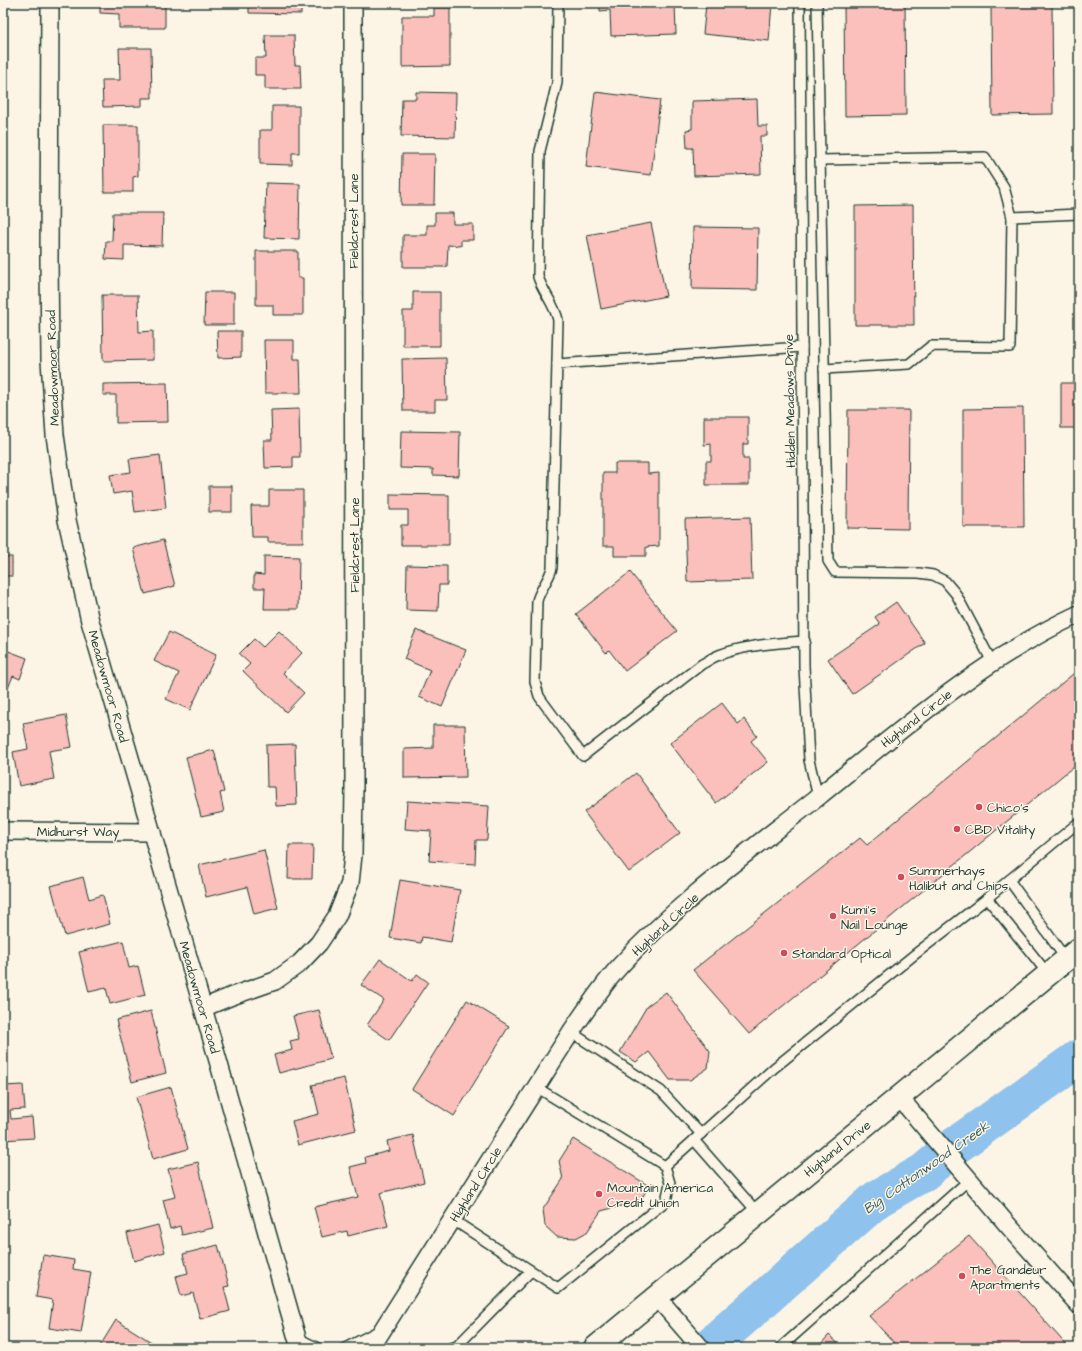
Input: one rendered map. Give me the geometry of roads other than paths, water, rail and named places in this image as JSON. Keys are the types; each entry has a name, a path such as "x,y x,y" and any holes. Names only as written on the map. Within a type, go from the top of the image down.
{"main road":[{"name":"Highland Drive","path":"595,1348 1073,954"}],"street":[{"name":"Meadowmoor Road","path":"50,3 50,345 55,435 67,520 90,621 204,1008 299,1343"},
{"name":"Fieldcrest Lane","path":"204,1008 232,996 275,981 300,963 320,944 333,921 350,883 353,856 354,786 353,3"},
{"name":"Highland Circle","path":"371,1348 536,1087 596,997 618,968 673,913 954,688 1028,640 1079,614"},
{"name":"Midhurst Way","path":"3,831 152,832"},
{"path":"899,1097 1006,1223 1079,1305"},
{"path":"657,1297 695,1342"}],"lane":[{"path":"558,3 557,84 540,151 538,277 557,314 557,364 552,568 551,574 539,594 537,601 535,682 539,696 583,756 702,664 717,656 732,651 775,643 805,641"},
{"name":"Hidden Meadows Drive","path":"800,3 804,666 809,760 818,797"},
{"path":"817,3 828,561 835,572 919,573 934,575 945,581 956,594 992,662"},
{"path":"820,160 985,157 1004,186 1012,217 1010,347 931,346 909,364 824,369"},
{"path":"1012,217 1079,214"},
{"path":"557,364 802,347"},
{"path":"665,1166 774,1068 987,898 1079,822"},
{"path":"1009,880 1073,954"},
{"path":"987,898 1048,974"},
{"path":"572,1032 661,1091 758,1213"},
{"path":"453,1220 558,1288 666,1201 670,1184 665,1166 536,1087"},
{"path":"780,1348 970,1179"},
{"path":"454,1347 531,1271"},
{"path":"345,1348 383,1329"},
{"path":"299,1343 318,1348"}],"waterway":[{"name":"Big Cottonwood Creek","path":"708,1348 877,1199 924,1172 955,1146 1079,1058"}],"place":[{"name":"Chico's","path":"979,807"},
{"name":"CBD Vitality","path":"957,829"},
{"name":"Summerhays Halibut and Chips","path":"901,877"},
{"name":"Kumi's Nail Lounge","path":"833,916"},
{"name":"Standard Optical","path":"784,953"},
{"name":"Mountain America Credit Union","path":"599,1194"},
{"name":"The Gandeur Apartments","path":"962,1276"}]}
